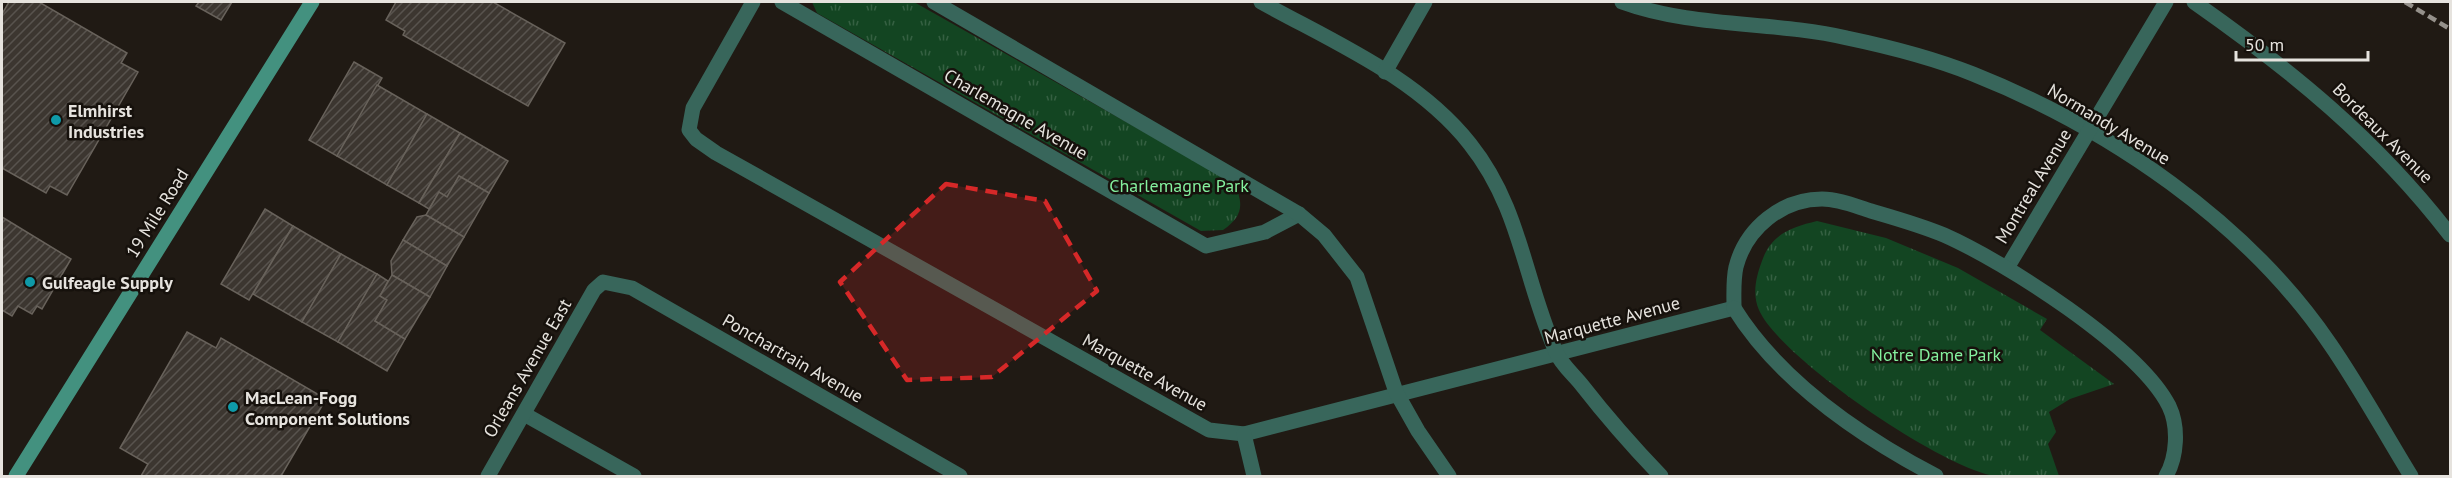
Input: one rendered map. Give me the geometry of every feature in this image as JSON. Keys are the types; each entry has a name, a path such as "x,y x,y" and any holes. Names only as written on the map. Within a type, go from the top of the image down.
{"street":[{"name":"19 Mile Road","path":"16,477 312,2"},
{"name":"Marquette Avenue","path":"753,2 693,108 689,130 696,139 716,153 1209,430 1244,434 1396,393 1557,355 1734,308"},
{"name":"Charlemagne Avenue","path":"782,2 1206,246 1265,232 1299,214"},
{"path":"934,2 1299,214 1324,235 1357,277 1396,393 1449,477"},
{"path":"1261,2 1402,81 1438,111 1469,142 1496,184 1522,245 1539,309 1557,355 1621,435 1661,477"},
{"path":"1385,72 1425,2"},
{"name":"Normandy Avenue","path":"1622,2 1662,13 1791,27 1916,55 1973,74 2089,130 2196,202 2262,264 2330,343 2411,477"},
{"name":"Montreal Avenue","path":"2007,268 2166,2"},
{"name":"Bordeaux Avenue","path":"2194,2 2291,72 2349,122 2451,235"},
{"path":"1936,477 1873,439 1807,390 1776,363 1751,334 1734,308 1736,269 1747,242 1775,212 1805,201 1836,200 1943,235 2007,268 2083,321 2132,360 2158,387 2170,409 2175,428 2175,447 2171,467 2166,477"},
{"name":"Orleans Avenue East","path":"488,477 594,290 603,282"},
{"name":"Ponchartrain Avenue","path":"603,282 632,288 960,477"},
{"path":"524,414 634,477"},
{"path":"1244,434 1254,477"}],"highlighted area":[{"path":"946,184 1045,201 1097,291 992,377 907,380 840,282"}],"green space":[{"name":"Charlemagne Park","path":"812,2 914,2 1234,183 1240,203 1238,215 1223,230 1201,231 817,13"},
{"name":"Notre Dame Park","path":"1817,221 1886,238 1958,268 2047,319 2040,330 2114,384 2070,399 2049,412 2056,432 2048,444 2059,476 1995,476 1971,469 1939,453 1903,433 1829,382 1773,331 1759,310 1755,292 1762,261 1777,238 1791,229"}],"building":[{"name":"Elmhirst Industries","path":"9,2 39,2 127,53 121,63 138,72 67,195 50,186 46,193 2,168 2,14"},
{"path":"199,2 232,2 221,20 196,6"},
{"path":"396,2 493,2 565,43 528,106 403,35 405,31 386,20"},
{"path":"354,62 382,78 337,156 309,140"},
{"path":"377,85 427,114 387,185 337,156"},
{"path":"427,114 460,133 419,203 387,185"},
{"path":"460,133 508,161 489,193 459,176 447,197 439,192 429,209 419,203"},
{"path":"459,176 489,193 464,237 426,215 439,192 447,197"},
{"path":"265,209 293,226 249,300 221,284"},
{"path":"426,215 464,237 447,266 403,240 417,217"},
{"name":"Gulfeagle Supply","path":"2,217 71,259 42,309 37,306 32,314 18,306 12,316 2,310"},
{"path":"293,226 341,254 302,322 253,294"},
{"path":"403,240 447,266 430,297 392,275 391,261"},
{"path":"341,254 377,274 338,342 302,322"},
{"path":"377,274 388,281 380,296 387,300 375,321 405,339 387,371 338,342"},
{"path":"392,275 430,297 405,339 375,321 387,300 380,296"},
{"name":"MacLean-Fogg Component Solutions","path":"187,332 216,348 221,338 326,399 281,476 141,476 148,464 120,448"}],"railway":[{"path":"2405,2 2450,29"}],"place":[{"name":"Elmhirst Industries","path":"56,120"},
{"name":"Gulfeagle Supply","path":"30,282"},
{"name":"MacLean-Fogg Component Solutions","path":"233,407"}]}
